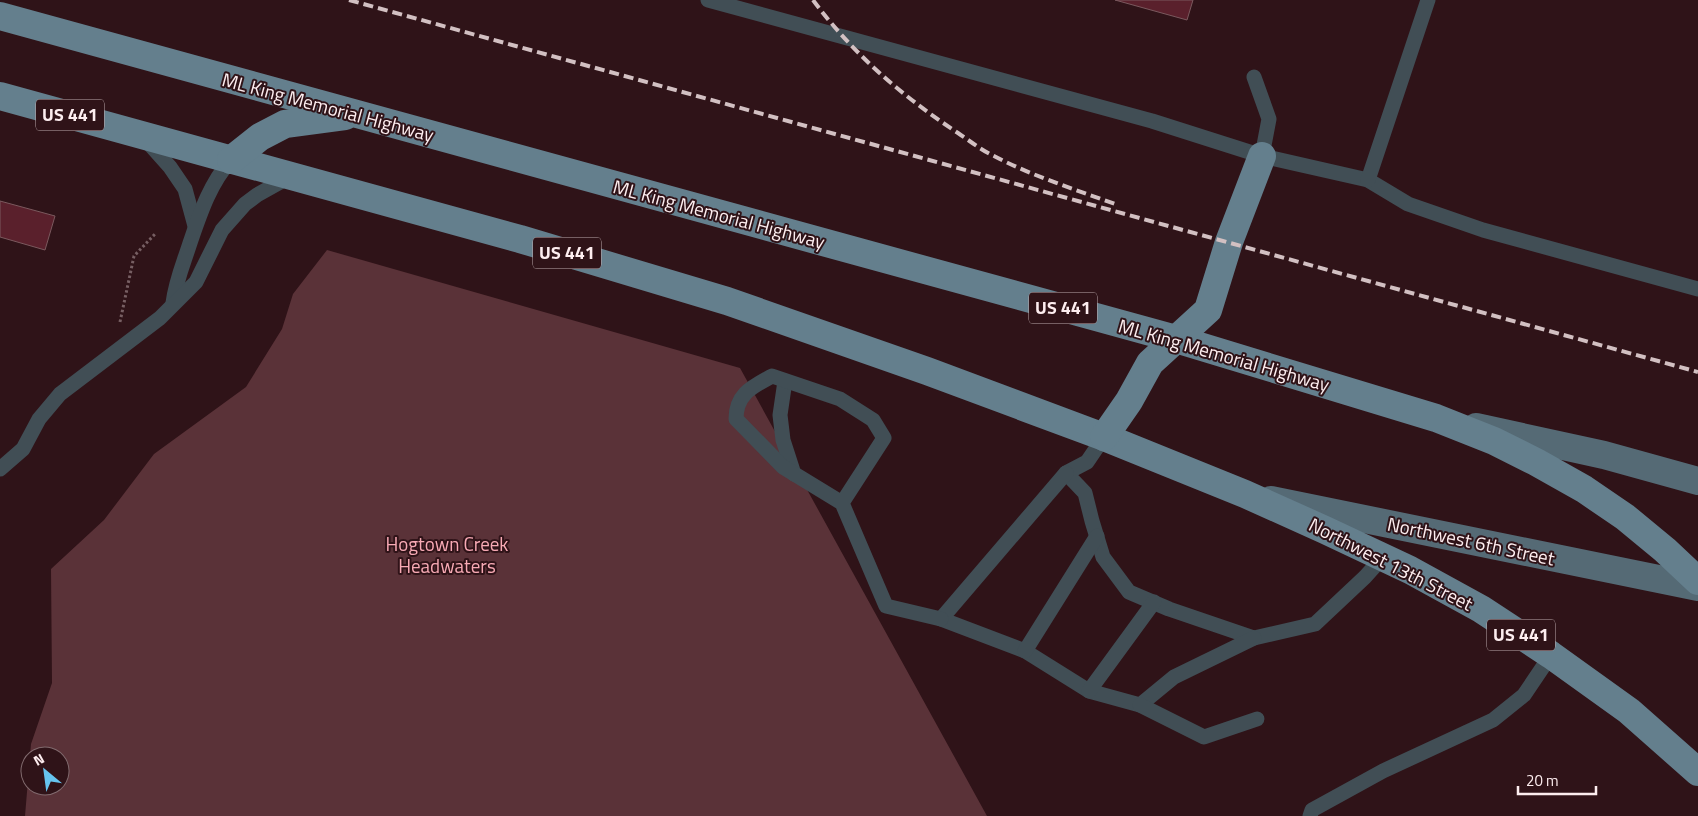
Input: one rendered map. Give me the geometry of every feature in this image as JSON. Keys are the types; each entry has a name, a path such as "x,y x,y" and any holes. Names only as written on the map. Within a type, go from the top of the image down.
{"main road":[{"name":"ML King Memorial Highway","path":"0,16 1176,339 1436,418"},
{"name":"US 441","path":"0,96 520,239 727,302 927,371 1104,437 1245,494"},
{"path":"231,160 260,137 285,124 356,115"},
{"path":"1104,437 1129,401 1150,363 1208,310 1229,242 1262,156"},
{"path":"1436,418 1604,455 1698,481"},
{"name":"US 441","path":"1436,418 1494,441 1584,489 1665,550 1698,581"},
{"name":"Northwest 13th Street","path":"1245,494 1410,570 1481,609 1551,655 1629,711 1698,772"},
{"name":"Northwest 6th Street","path":"1245,494 1698,587"}],"lane":[{"path":"708,0 1152,121 1262,156 1368,180 1408,204 1483,230 1698,289"},
{"path":"1368,180 1428,0"},
{"path":"1254,77 1269,119 1262,156"},
{"path":"141,135 170,167 185,190 195,226"},
{"path":"173,303 176,282 195,226 219,172 231,160"},
{"path":"0,469 23,449 39,420 60,394 160,318 196,282 222,230 244,204 291,176"},
{"path":"842,503 884,438 872,420 840,399 772,376 749,388 736,408 736,419 783,466 842,503 886,606 941,619 1025,650 1089,691 1140,705 1204,737 1257,719"},
{"path":"785,381 780,414 783,440 794,474"},
{"path":"941,619 1066,473 1087,462 1104,437"},
{"path":"1066,473 1085,492 1103,557 1129,592 1168,609 1254,638"},
{"path":"1025,650 1096,536"},
{"path":"1140,705 1174,677 1254,638 1315,624 1365,577 1383,557"},
{"path":"1089,691 1154,602"},
{"path":"1310,816 1312,810 1383,771 1493,720 1524,695 1551,655"}],"path":[{"path":"119,328 134,256 156,233"}],"green space":[{"name":"Hogtown Creek Headwaters","path":"327,250 740,368 987,816 25,816 27,796 70,796 70,746 31,746 52,683 51,569 104,520 154,454 246,387 282,329 293,294"}],"building":[{"path":"1115,0 1193,0 1187,20"},
{"path":"0,201 55,216 45,250 0,237"}],"railway":[{"path":"349,0 1698,372"},
{"path":"813,0 828,20 879,73 937,119 989,154 1053,182 1115,204"}]}
